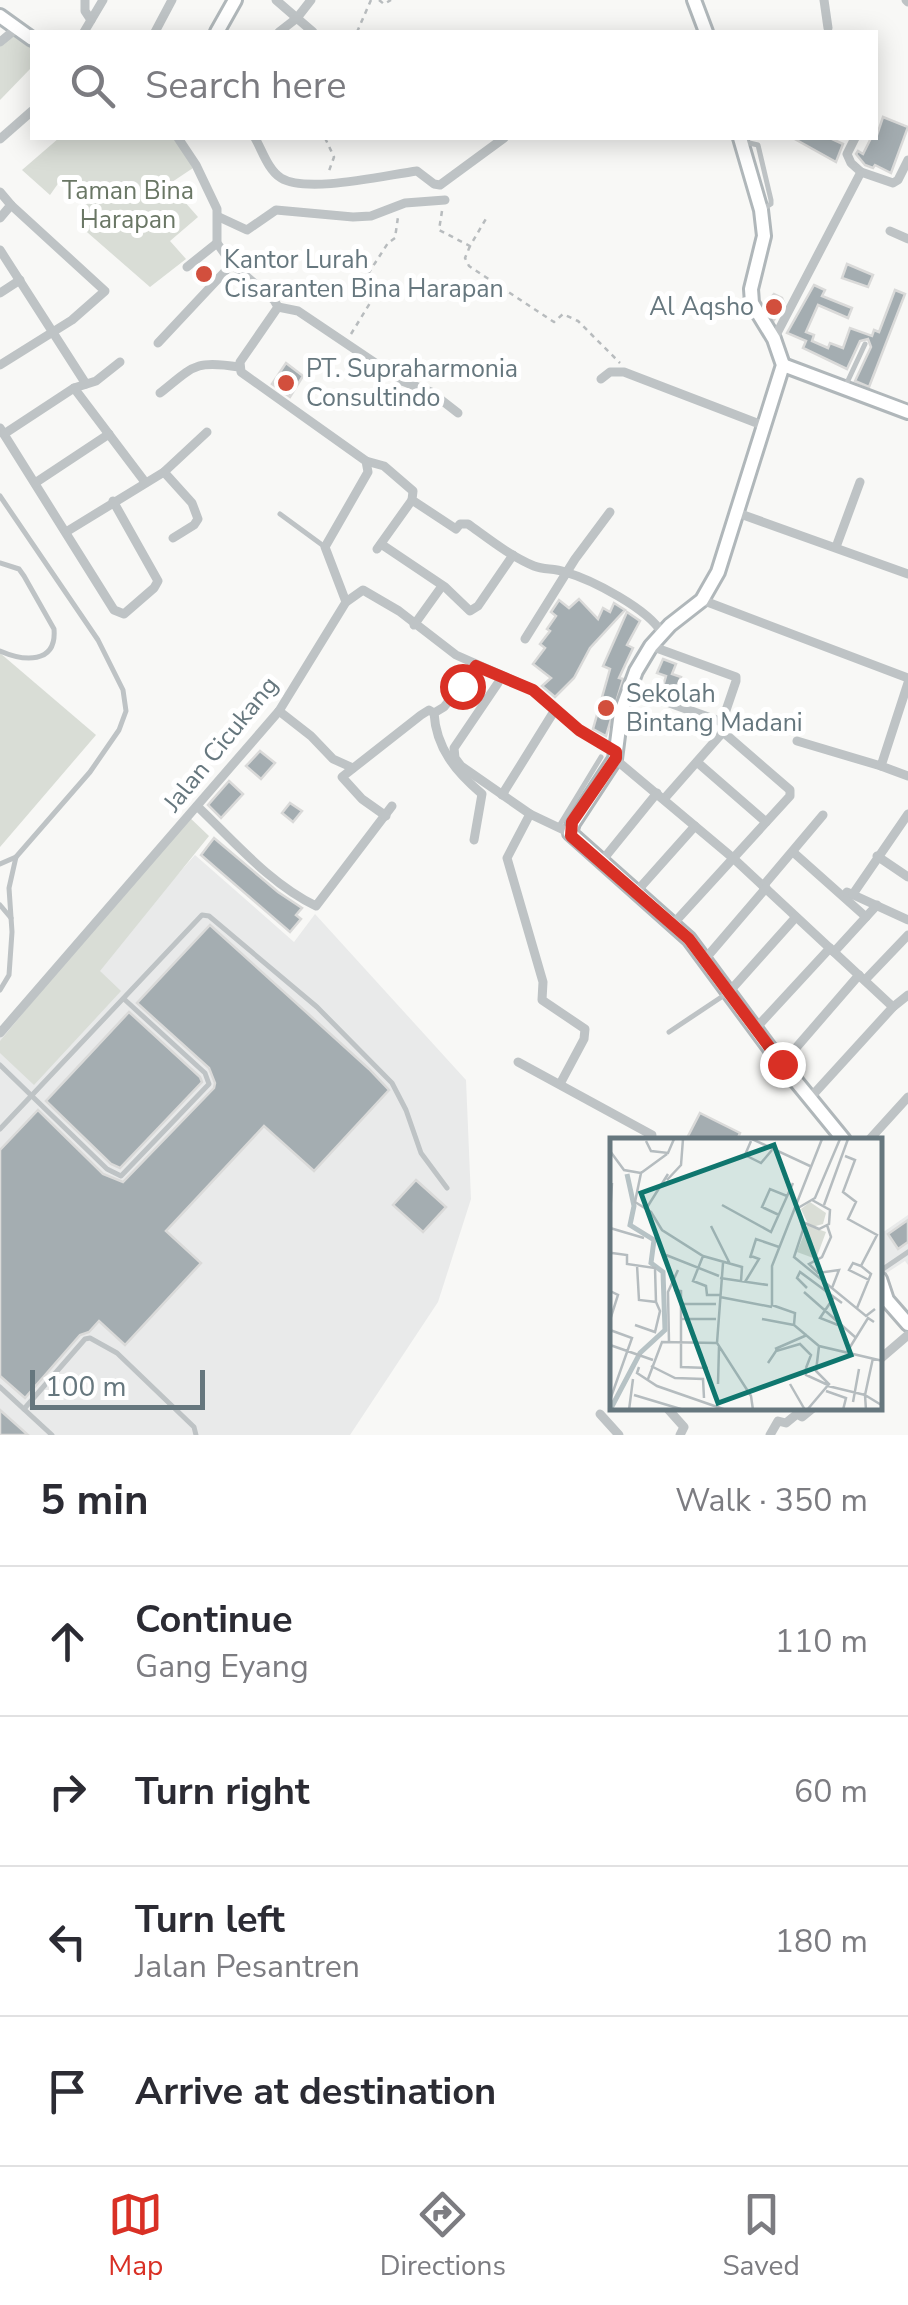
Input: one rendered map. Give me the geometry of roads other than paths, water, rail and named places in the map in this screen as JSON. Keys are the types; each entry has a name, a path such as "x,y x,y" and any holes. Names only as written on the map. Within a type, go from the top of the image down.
{"street":[{"path":"85,0 85,11 92,20"},
{"path":"85,30 103,0"},
{"path":"156,30 172,0"},
{"path":"219,30 235,0"},
{"path":"276,0 311,30"},
{"path":"282,30 311,0"},
{"path":"694,0 705,30"},
{"path":"824,0 828,28"},
{"path":"0,16 30,38"},
{"path":"0,42 17,28"},
{"path":"0,139 30,113"},
{"path":"179,140 196,165 219,217 217,243 232,264 278,307 298,311 402,381 431,392 458,413"},
{"path":"256,140 280,178 330,184 417,171 440,185 501,140"},
{"path":"563,831 611,756 628,688 651,646 702,600 718,572 783,365 774,339 752,302 751,288 764,236 761,210 741,140"},
{"path":"854,140 847,154 862,172 893,183 908,160"},
{"path":"774,339 862,172"},
{"path":"0,192 104,288 104,294 55,332 0,365"},
{"path":"219,217 247,230 276,210 371,216 398,205 445,200"},
{"path":"0,218 11,205"},
{"path":"890,232 908,240"},
{"path":"187,267 217,243"},
{"path":"0,250 86,384"},
{"path":"158,343 232,264"},
{"path":"0,293 20,280"},
{"path":"278,307 240,367 241,372 366,460 384,466 413,491 412,500 379,546 473,611 513,555"},
{"path":"113,501 158,581 124,614 114,610 2,431 74,388 96,380 120,362"},
{"path":"160,393 196,364 240,367"},
{"path":"783,365 908,412"},
{"path":"601,379 610,372 634,376 762,425"},
{"path":"74,388 146,482"},
{"path":"66,532 164,472 208,432"},
{"path":"35,483 109,434"},
{"path":"366,460 368,472 325,547 325,556 346,602 363,590 476,666 533,690 732,858 893,1007"},
{"path":"164,472 192,503 198,519 173,538"},
{"path":"836,546 860,482"},
{"path":"412,500 456,529 460,524 468,524 537,567 567,572 642,610 654,619 662,634"},
{"path":"525,639 610,512"},
{"path":"736,512 908,574"},
{"path":"414,625 442,586"},
{"path":"702,600 908,680 881,766"},
{"name":"Jalan Cicukang","path":"0,1033 279,711 346,602"},
{"path":"602,862 660,796 697,762 722,727 736,676 651,646"},
{"path":"434,713 444,707 476,666"},
{"path":"498,683 454,748 461,766 530,814 563,831 674,923 706,958 782,1064 813,1095 843,1138"},
{"path":"628,688 722,727 790,790 790,796 674,923"},
{"path":"197,806 248,856 314,906 327,896 389,811 362,799 342,777 421,715 429,710 434,713"},
{"path":"279,711 333,759 353,768"},
{"path":"434,713 435,727 454,770 482,794 474,840"},
{"path":"502,796 553,713"},
{"path":"797,741 908,776"},
{"path":"697,762 766,822"},
{"path":"530,814 507,858 543,982 540,994 542,1000 585,1029 584,1039 560,1084"},
{"path":"853,894 908,814"},
{"path":"706,958 823,816"},
{"path":"637,891 695,826"},
{"path":"793,852 866,917"},
{"path":"877,856 908,877"},
{"path":"835,887 908,920"},
{"path":"756,1028 877,905"},
{"path":"729,992 796,918"},
{"path":"782,1064 908,935"},
{"path":"813,1095 908,995"},
{"path":"518,1062 652,1135"},
{"path":"871,1138 908,1097"},
{"path":"883,1288 887,1300 908,1324"},
{"path":"883,1356 908,1335"},
{"path":"669,1410 684,1428 680,1435"},
{"path":"770,1435 778,1421 786,1424 797,1414 802,1417 811,1410"},
{"path":"600,1414 620,1435"}],"lane":[{"path":"845,387 865,344"},
{"path":"0,496 98,640 123,690 126,712 119,730 90,772 16,857 0,864"},
{"path":"280,514 325,547"},
{"path":"0,563 18,569 24,576 54,629 55,638 45,655 37,660 0,651"},
{"path":"0,990 9,975 9,888 16,857"},
{"path":"0,906 11,918"},
{"path":"0,1129 202,915 215,919 317,1007 392,1084 421,1154 447,1188"},
{"path":"669,1032 729,992"},
{"path":"0,1065 114,1174 121,1176 209,1084 208,1078 124,1000"},
{"path":"883,1269 908,1252"},
{"path":"24,1409 90,1338 117,1353 194,1427 196,1435"},
{"path":"0,1386 52,1435"}],"place":[{"name":"Kantor Lurah Cisaranten Bina Harapan","path":"204,274"},
{"name":"Al Aqsho","path":"774,307"},
{"name":"PT. Supraharmonia Consultindo","path":"286,383"},
{"name":"Sekolah Bintang Madani","path":"606,708"}],"park label":[{"name":"Taman Bina Harapan","path":"128,206"}]}
